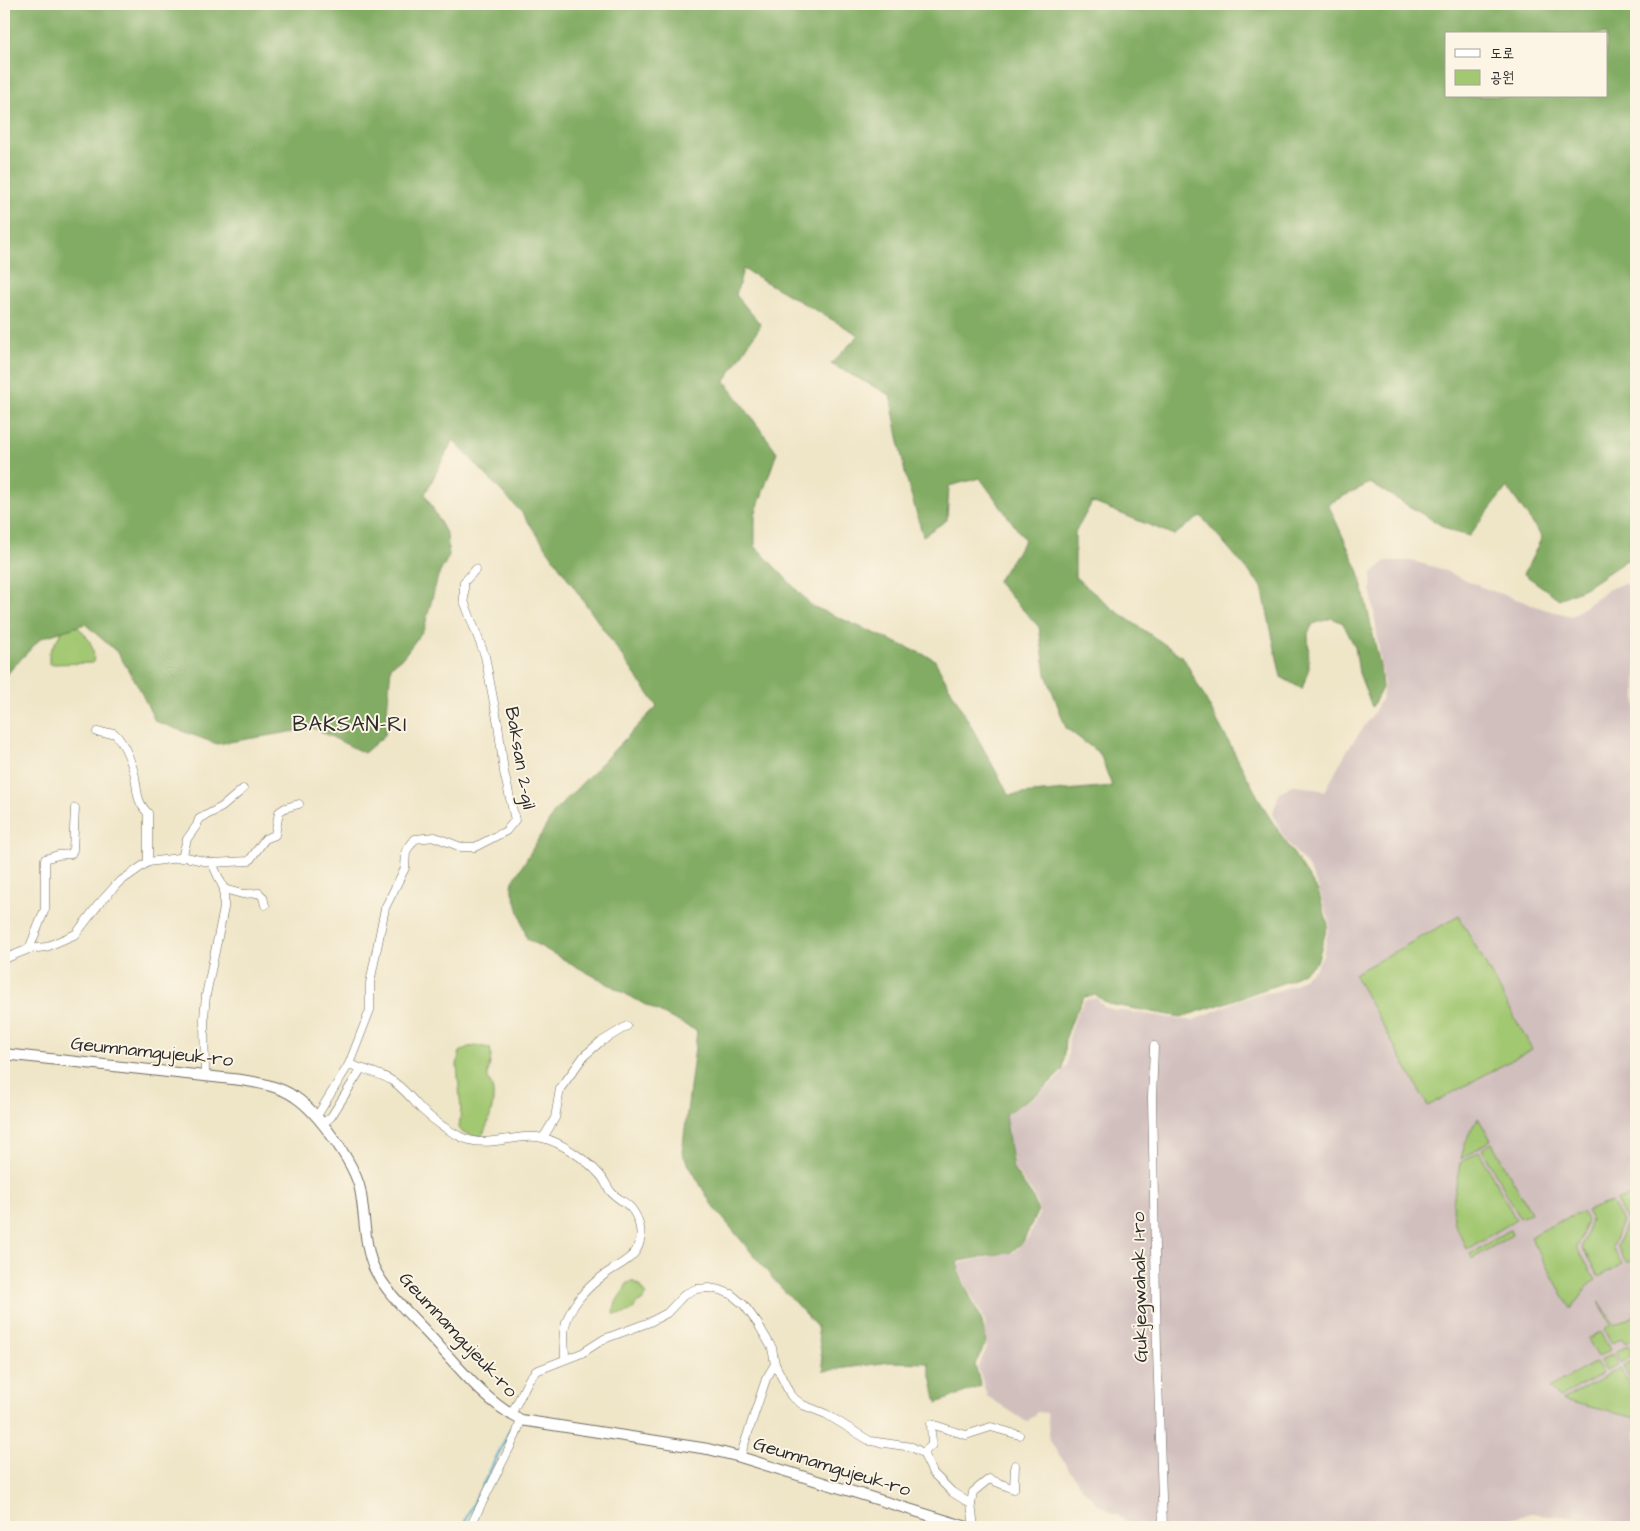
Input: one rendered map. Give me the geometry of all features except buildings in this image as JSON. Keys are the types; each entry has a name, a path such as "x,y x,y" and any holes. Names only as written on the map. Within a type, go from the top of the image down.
{"main road":[{"name":"Geumnamgujeuk-ro","path":"4,1054 205,1075 271,1086 296,1097 320,1120 349,1162 359,1188 366,1237 374,1267 389,1292 479,1389 511,1415 521,1420 708,1449 740,1457 967,1527"}],"street":[{"name":"Baksan 2-gil","path":"320,1120 349,1064 370,1010 370,983 385,908 405,868 406,851 415,839 435,837 462,847 475,848 506,831 515,820 504,772 498,724 485,656 464,601 464,582 476,569"},
{"path":"97,732 104,734 114,733 126,751 134,773 137,797 141,806 148,813 148,862"},
{"path":"182,858 187,839 199,819 222,807 243,790"},
{"path":"4,959 29,949 46,947 76,934 118,882 148,862 182,858 212,863 250,861 266,839 275,836 279,812 299,804"},
{"path":"29,949 45,909 46,858 71,854 73,850 75,808"},
{"path":"205,1075 204,1018 206,995 224,908 224,889 212,863"},
{"path":"224,889 242,894 259,893 263,897 265,905"},
{"path":"543,1138 555,1118 560,1088 584,1056 599,1043 627,1026"},
{"name":"Gukjegwahak 1-ro","path":"1154,1046 1152,1098 1163,1527"},
{"path":"349,1064 393,1081 405,1090 434,1120 462,1138 497,1142 522,1137 543,1138 553,1141 588,1163 602,1176 611,1193 630,1206 640,1226 640,1242 636,1251 626,1261 596,1280 584,1291 577,1301 564,1330 565,1358"},
{"path":"320,1120 331,1117 361,1069"},
{"path":"511,1415 529,1379 536,1371 565,1358 582,1353 604,1339 650,1322 667,1313 685,1294 696,1289 709,1288 731,1294 744,1305 772,1348 775,1364 791,1396 802,1405 826,1414 870,1441 912,1448 923,1453 932,1445 931,1424 966,1435 991,1427 1018,1435"},
{"path":"740,1457 766,1379 775,1364"},
{"path":"470,1527 516,1435 521,1420"},
{"name":"Geumnamgujeuk-ro","path":"923,1453 933,1473 952,1492 972,1504"},
{"path":"974,1527 973,1492 989,1480 1014,1489 1015,1465"}],"shaded area":[{"path":"1386,561 1411,561 1438,568 1484,588 1547,610 1572,616 1607,590 1622,584 1636,585 1636,1527 1606,1521 1531,1513 1486,1527 1138,1527 1100,1506 1082,1488 1050,1440 1047,1413 1037,1412 1027,1422 987,1396 978,1367 987,1348 985,1322 959,1271 961,1263 1014,1252 1028,1238 1039,1214 1039,1208 1034,1195 1014,1168 1005,1115 1050,1086 1067,1066 1069,1038 1077,1013 1085,1000 1097,998 1104,1007 1116,1010 1192,1021 1235,1002 1295,985 1316,968 1323,955 1330,922 1317,884 1306,864 1280,830 1273,813 1279,793 1294,785 1325,791 1348,749 1372,716 1382,698 1384,685 1371,590 1372,573"}],"green space":[{"path":"4,4 1636,4 1636,554 1585,588 1559,599 1524,574 1542,537 1507,487 1469,536 1451,531 1370,483 1328,504 1359,572 1380,666 1382,688 1372,707 1359,673 1355,647 1343,623 1332,618 1313,624 1308,633 1309,668 1302,689 1281,677 1262,587 1201,516 1174,535 1092,502 1075,533 1075,577 1113,609 1183,657 1266,812 1318,891 1328,924 1317,962 1291,980 1181,1017 1108,1004 1096,995 1084,997 1075,1013 1065,1040 1063,1070 1042,1090 1005,1114 1013,1169 1032,1196 1038,1210 1023,1242 1011,1252 959,1261 958,1271 982,1322 986,1342 975,1365 981,1386 937,1403 928,1363 890,1362 824,1371 817,1327 775,1281 712,1205 682,1153 697,1031 651,1008 527,939 511,885 555,811 657,706 522,513 453,440 425,494 447,535 449,556 438,576 424,629 404,656 391,666 385,735 364,753 314,728 217,744 155,721 138,686 118,653 85,624 41,638 4,677","holes":["743,269 859,335 831,364 890,395 905,473 923,536 947,520 949,486 980,478 1025,540 997,582 1039,627 1046,674 1066,728 1100,754 1112,786 1009,795 934,659 812,606 755,546 755,515 777,452 725,381 761,325 736,295"]},
{"path":"77,626 85,634 92,647 93,663 49,664 49,653 62,631"},
{"path":"1459,916 1532,1049 1428,1106 1354,974"},
{"path":"468,1047 490,1048 488,1077 493,1093 491,1113 481,1137 463,1133 459,1128 461,1109 457,1065 460,1052"},
{"path":"1478,1118 1491,1140 1461,1159 1468,1137"},
{"path":"1492,1143 1531,1213 1520,1218 1482,1149"},
{"path":"1479,1151 1516,1220 1467,1249 1454,1222 1453,1202 1460,1163"},
{"path":"1636,1193 1636,1259 1626,1263 1617,1246 1627,1221 1616,1201"},
{"path":"1611,1202 1622,1221 1612,1247 1622,1264 1599,1277 1582,1247 1591,1220 1586,1211"},
{"path":"1582,1212 1587,1220 1577,1248 1596,1280 1586,1288 1571,1309 1530,1237"},
{"path":"1510,1230 1512,1235 1472,1259 1470,1254"},
{"path":"632,1281 639,1285 646,1295 630,1312 614,1314 617,1301 627,1283"},
{"path":"1600,1302 1614,1325 1636,1315 1636,1338 1625,1343 1622,1338 1611,1343 1604,1330 1611,1325"},
{"path":"1600,1332 1610,1350 1598,1357 1588,1339"},
{"path":"1628,1346 1631,1352 1629,1358 1621,1363 1615,1352"},
{"path":"1612,1354 1618,1364 1606,1371 1600,1361"},
{"path":"1636,1355 1636,1390 1623,1366 1635,1359"},
{"path":"1596,1362 1603,1373 1559,1398 1549,1388"},
{"path":"1620,1368 1636,1397 1636,1418 1562,1400"}],"waterway":[{"path":"462,1527 511,1428"}],"district":[{"name":"BAKSAN-RI","path":"350,724"}]}
